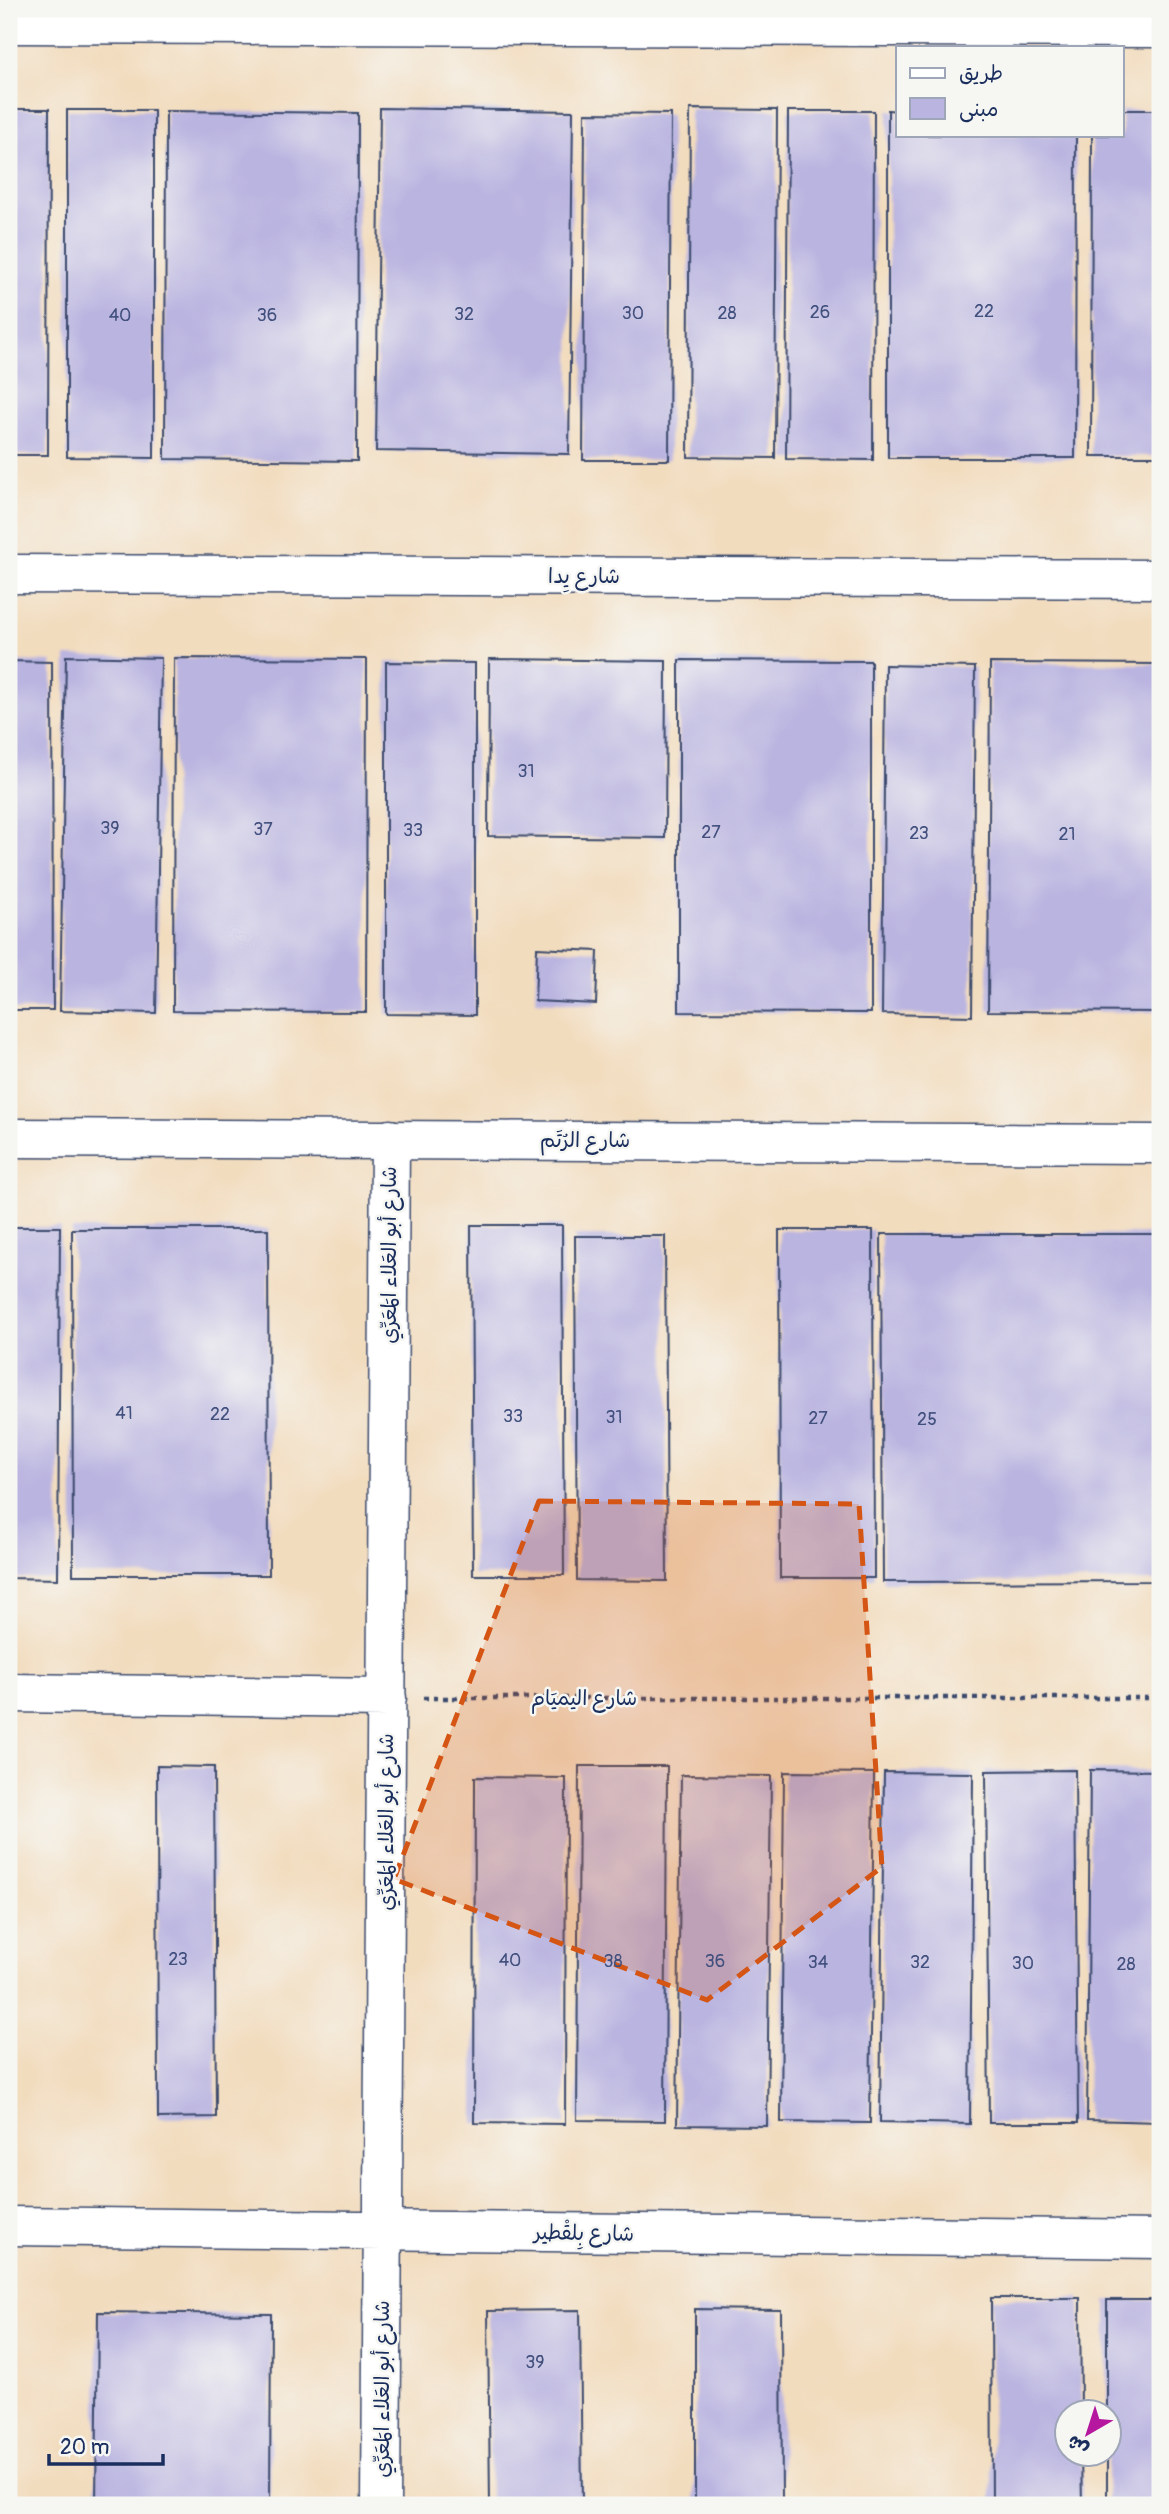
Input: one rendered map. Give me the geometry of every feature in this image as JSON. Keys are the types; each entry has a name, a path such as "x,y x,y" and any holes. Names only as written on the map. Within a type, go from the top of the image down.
{"street":[{"path":"9,24 1160,29"},
{"name":"شارع يِدا","path":"9,574 1160,579"},
{"name":"شارع الرُتَم","path":"9,1138 1160,1144"},
{"name":"شارع أبو العَلاء المَعَرِّي","path":"381,2505 390,1139"},
{"path":"9,1693 387,1698"},
{"name":"شارع بِلقْطير","path":"9,2226 1160,2239"}],"path":[{"name":"شارع اليميَام","path":"387,1698 1160,1698"}],"highlighted area":[{"path":"539,1501 859,1504 882,1867 707,2000 394,1879"}],"building":[{"path":"380,108 573,111 569,454 376,451"},
{"path":"9,109 49,109 48,455 9,455"},
{"path":"690,109 777,110 775,458 688,457"},
{"path":"67,110 154,110 154,458 67,457"},
{"path":"888,110 896,111 896,136 1076,136 1075,458 888,458"},
{"path":"1124,110 1160,110 1160,456 1091,456 1092,136 1124,136"},
{"path":"166,111 358,113 357,461 165,459"},
{"path":"788,111 874,111 873,460 786,459"},
{"path":"585,113 671,114 669,460 583,460"},
{"path":"66,656 161,658 156,1013 60,1011"},
{"path":"174,658 367,659 366,1012 173,1011"},
{"path":"489,659 666,661 665,838 488,836"},
{"path":"679,660 871,661 871,1013 679,1012"},
{"path":"9,661 52,662 53,1010 9,1010"},
{"path":"386,662 475,663 475,1015 386,1014"},
{"path":"990,663 1160,664 1160,1012 988,1011"},
{"path":"885,665 975,667 972,1016 882,1014"},
{"path":"537,948 598,951 596,1004 535,1001"},
{"path":"471,1225 562,1225 564,1575 473,1575"},
{"path":"9,1227 60,1227 58,1579 9,1578"},
{"path":"72,1229 268,1229 269,1575 73,1575"},
{"path":"779,1230 873,1230 874,1578 780,1578"},
{"path":"881,1234 1160,1234 1160,1581 883,1582"},
{"path":"575,1236 665,1236 667,1581 577,1580"},
{"path":"157,1766 214,1767 216,2117 158,2118"},
{"path":"579,1766 667,1766 665,2121 577,2120"},
{"path":"1075,1770 1078,2123 989,2123 986,1771"},
{"path":"1090,1770 1160,1771 1160,2122 1087,2120"},
{"path":"784,1772 874,1773 870,2123 781,2122"},
{"path":"884,1772 973,1773 970,2124 880,2122"},
{"path":"681,1775 771,1776 767,2126 677,2125"},
{"path":"475,1777 566,1778 565,2124 474,2123"},
{"path":"991,2298 1080,2298 1081,2398 1054,2398 1054,2468 1081,2468 1082,2505 992,2505"},
{"path":"1107,2300 1160,2300 1160,2505 1107,2505 1107,2468 1124,2468 1124,2398 1107,2398"},
{"path":"695,2309 781,2310 782,2505 695,2505"},
{"path":"580,2310 582,2505 490,2505 488,2311"},
{"path":"98,2312 271,2314 270,2505 96,2505"}]}
